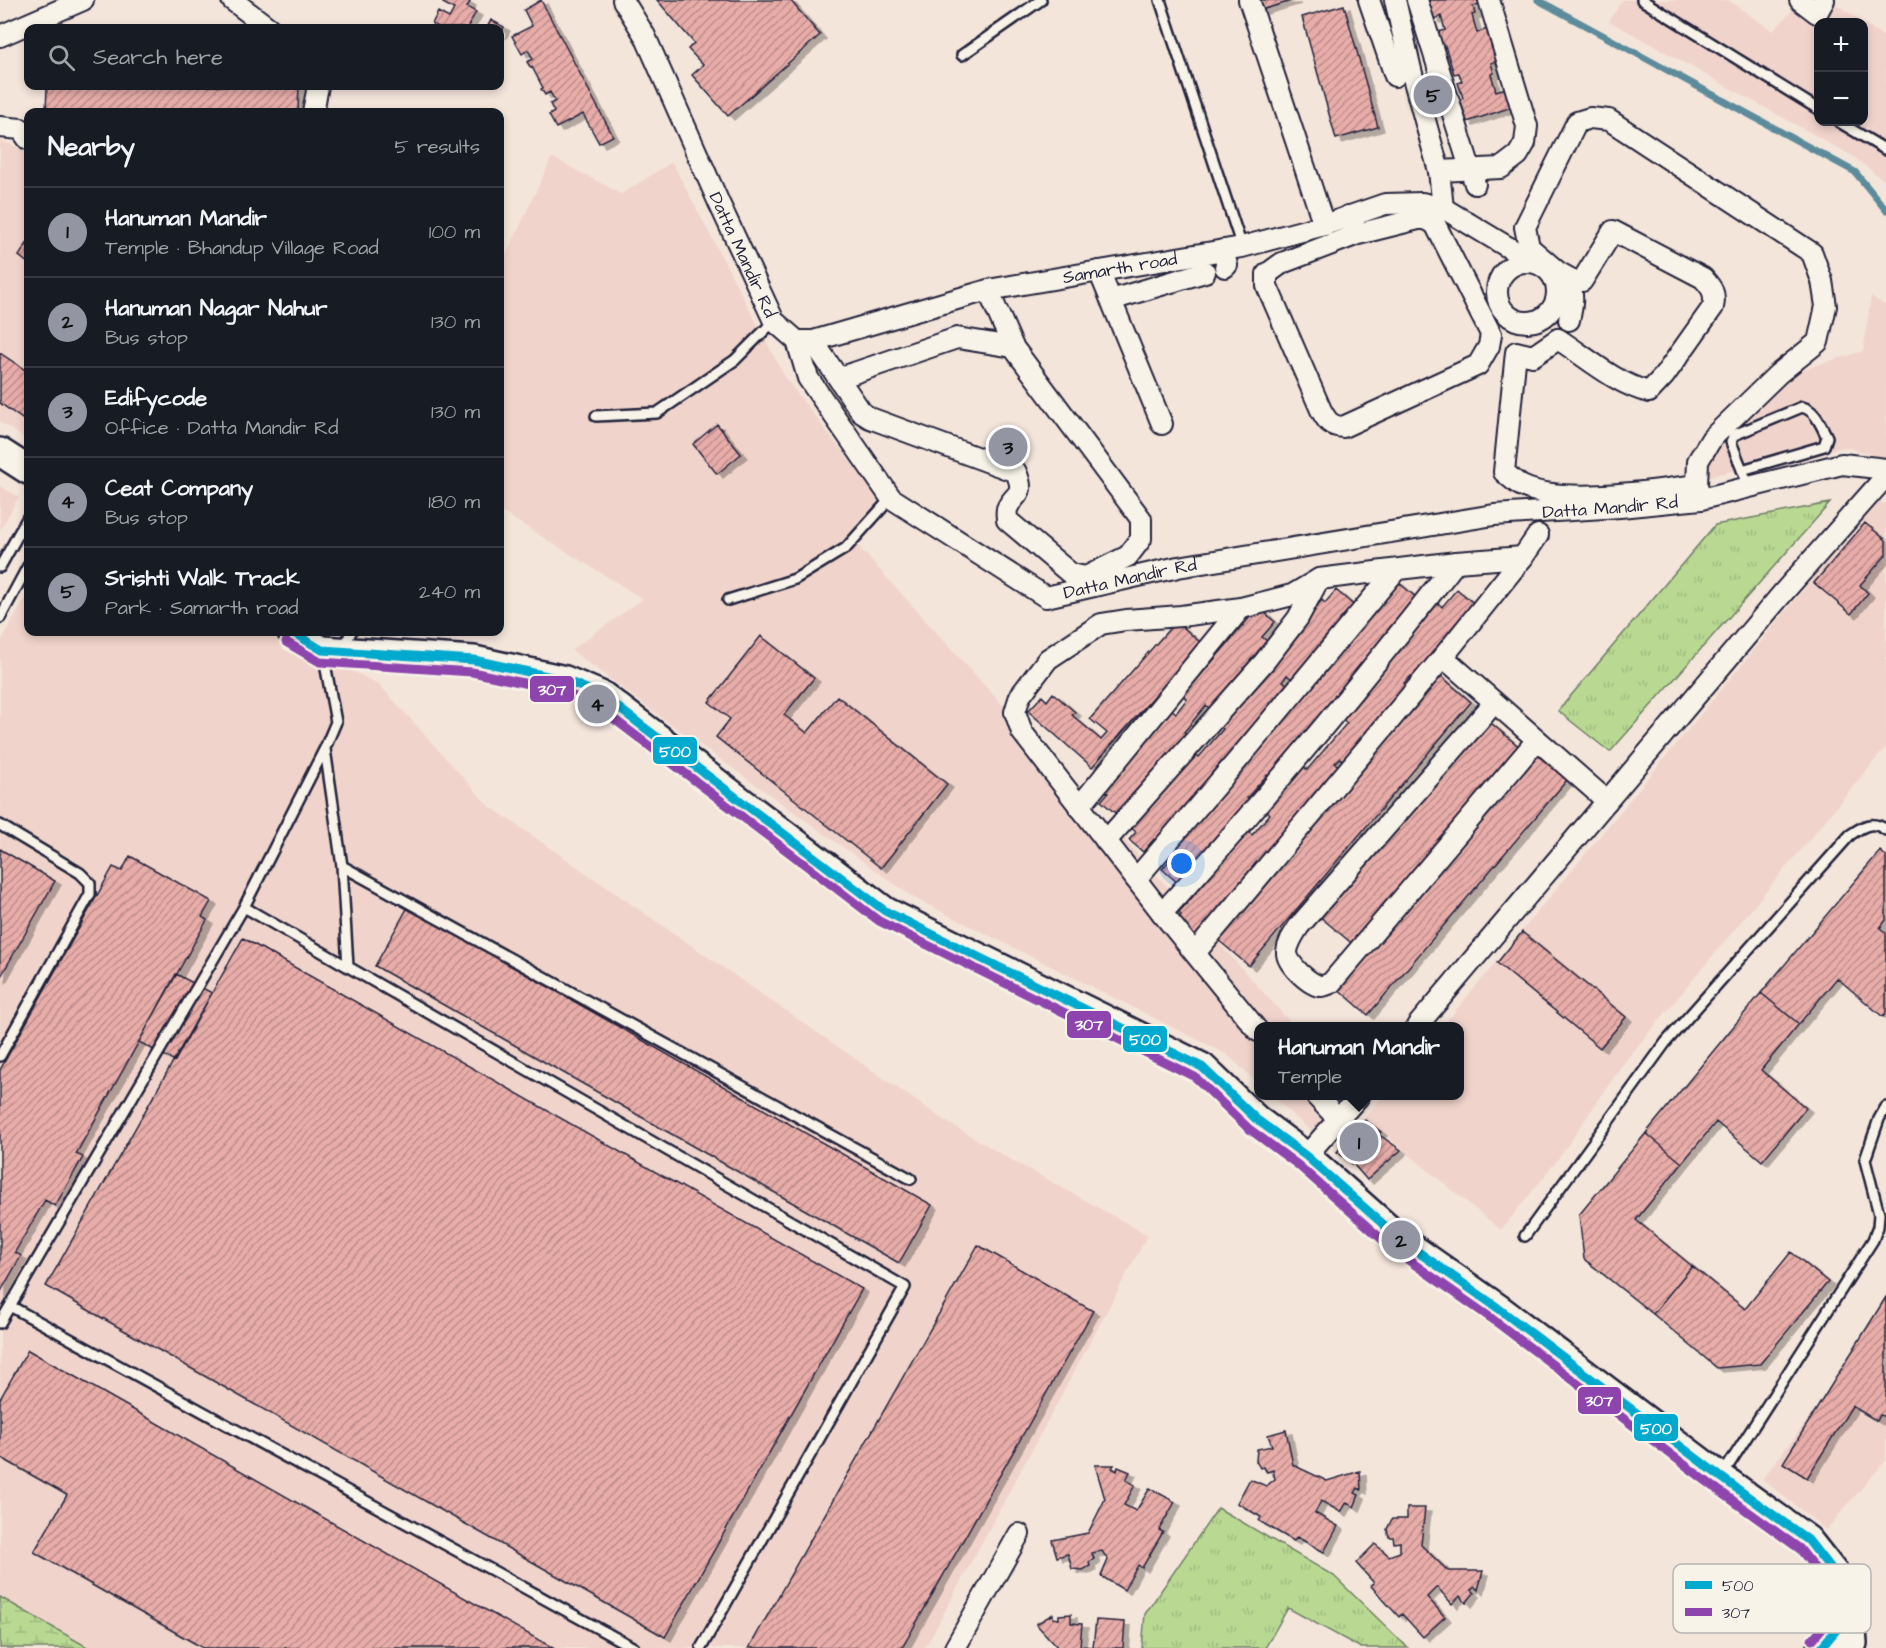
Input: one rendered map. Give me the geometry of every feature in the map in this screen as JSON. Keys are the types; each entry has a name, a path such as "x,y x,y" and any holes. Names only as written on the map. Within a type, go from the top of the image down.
{"street":[{"path":"0,36 41,8 83,0"},
{"path":"232,0 264,24"},
{"name":"Datta Mandir Rd","path":"623,0 645,36 774,321 805,341 808,378 891,498 1046,597 1178,567 1494,515 1693,493 1745,479 1842,464 1886,470"},
{"path":"1249,0 1324,225"},
{"path":"1369,0 1403,73 1439,171 1443,208 1525,255 1574,280 1582,280 1613,231 1703,278 1714,291 1713,308 1664,376 1648,392 1621,381 1558,339 1533,356 1516,352 1504,472 1522,486 1559,496 1654,491 1693,493 1698,461 1712,438 1778,374 1818,342 1826,306 1822,280 1812,252 1610,120 1590,118 1577,122 1525,227 1525,255 1508,269 1498,285 1497,295 1506,313 1514,319 1533,321 1549,312 1557,294 1556,284 1552,275 1525,255"},
{"path":"1395,0 1403,73"},
{"path":"1417,0 1472,176"},
{"path":"1439,171 1472,176 1501,168 1518,155 1525,143 1527,126 1489,0"},
{"path":"1800,0 1817,13 1824,0"},
{"path":"1403,73 1437,62"},
{"path":"314,108 317,90"},
{"path":"0,128 21,129 24,133"},
{"name":"Samarth road","path":"805,341 988,290 1099,271 1219,261 1385,204 1422,203 1443,208"},
{"path":"1348,216 1358,234"},
{"path":"1418,219 1426,219 1435,224 1491,334 1489,346 1478,365 1343,427 1334,427 1327,422 1321,410 1268,286 1267,274 1282,263 1358,234 1418,219"},
{"path":"1111,300 1219,261"},
{"path":"1099,271 1162,424"},
{"path":"1568,278 1573,297 1569,320"},
{"path":"805,341 839,378 862,413 870,418 1016,472 1021,482 1019,495 1007,508 1007,520 1071,574 1086,577 1128,556 1141,539 1141,519 1013,347 988,290"},
{"path":"1533,321 1537,353"},
{"path":"839,378 957,338 1013,347"},
{"path":"0,452 24,467"},
{"path":"1420,1022 1782,594 1886,476"},
{"path":"1195,952 1443,657 1538,535"},
{"path":"1254,1026 1162,913 1022,732 1015,712 1020,696 1048,659 1101,624 1241,608 1292,595 1319,579 1456,562 1523,557"},
{"path":"1162,913 1212,858 1374,666 1456,562"},
{"path":"1136,879 1396,570"},
{"path":"1106,841 1265,661 1298,618 1319,579"},
{"path":"1080,807 1241,608"},
{"path":"307,636 338,644 474,660 564,680 603,696 885,910 1202,1067 1256,1119 1306,1156 1401,1240 1498,1308 1808,1540 1827,1564"},
{"path":"1443,657 1607,801"},
{"path":"1494,703 1299,926 1290,940 1287,953 1290,964 1311,983 1321,986 1331,983 1538,740"},
{"path":"1321,1100 1339,1120"},
{"path":"1306,1156 1355,1100"},
{"path":"955,1648 1019,1533"},
{"path":"1821,1648 1834,1633"},
{"path":"1851,1648 1852,1633"}],"lane":[{"path":"962,55 1041,0"},
{"path":"1160,0 1219,261"},
{"path":"1642,0 1814,107"},
{"path":"1846,126 1886,150"},
{"path":"596,416 657,414 735,360 774,321"},
{"path":"1802,407 1813,412 1827,437 1824,446 1745,479 1731,442 1734,435 1802,407"},
{"path":"728,600 795,579 846,548 891,498"},
{"path":"0,567 24,524"},
{"path":"0,618 24,573"},
{"path":"0,1323 244,907 325,748 336,722 338,644"},
{"path":"325,748 342,866 348,967"},
{"path":"0,825 80,873 90,883 90,894 0,1056"},
{"path":"1525,1236 1674,1033 1850,835 1865,825 1878,825 1886,830"},
{"path":"342,866 911,1179"},
{"path":"244,907 905,1287 701,1648"},
{"path":"1721,1477 1882,1228 1865,1160 1879,1119 1886,1107"},
{"path":"1879,1214 1886,1206"},
{"path":"10,1306 634,1648"}],"shaded area":[{"path":"1622,0 1728,0 1773,31 1802,0 1830,0 1856,18 1814,18 1814,126 1868,126 1868,26 1886,38 1886,182 1852,156 1609,21"},
{"path":"0,141 24,150 24,438 0,422"},
{"path":"552,157 621,194 672,162 786,379 886,507 858,546 1290,1022 1254,1022 1254,1079 1226,1054 914,898 571,650 643,599 504,513 504,259"},
{"path":"1871,296 1886,306 1886,458 1845,447 1706,477 1706,454 1781,376 1863,351"},
{"path":"0,486 19,497 0,530"},
{"path":"1876,502 1886,504 1886,747 1623,1064 1559,1158 1501,1230 1364,1118 1380,1100 1464,1100 1464,1022 1446,1022"},
{"path":"24,600 24,636 279,636 379,684 488,805 944,1120 1148,1235 925,1648 89,1648 0,1597 0,643"},
{"path":"1276,1100 1340,1100 1312,1132"},
{"path":"1886,1319 1886,1460 1826,1530 1762,1479"}],"green space":[{"path":"1830,503 1610,752 1558,711 1715,525"},
{"path":"1218,1508 1334,1576 1408,1648 1361,1648 1288,1608 1265,1648 1142,1648 1145,1614"},
{"path":"0,1597 89,1648 0,1648"}],"building":[{"path":"445,0 467,0 470,2 467,7 476,12 469,24 432,24 438,12 449,18 454,9 443,3"},
{"path":"541,0 613,136 599,143 583,114 556,128 549,115 554,112 550,104 555,101 550,92 545,95 541,89 543,88 527,62 533,59 528,50 522,54 512,36 532,26 524,10"},
{"path":"657,0 790,0 820,35 728,116 692,75 703,65 688,49 694,43"},
{"path":"1257,0 1295,0 1261,10"},
{"path":"1428,0 1478,0 1479,4 1473,6 1475,14 1472,15 1477,33 1487,29 1497,61 1491,63 1494,73 1491,74 1496,91 1506,88 1512,107 1467,122 1458,83 1462,81 1459,73 1454,74 1438,32 1445,30 1441,16 1434,19"},
{"path":"1344,5 1378,127 1336,139 1302,17"},
{"path":"47,90 299,90 298,108 46,108"},
{"path":"24,248 24,260 19,256"},
{"path":"0,353 24,369 24,420 0,403"},
{"path":"717,424 741,454 717,474 693,444"},
{"path":"1865,523 1886,540 1886,555 1860,585 1868,593 1851,614 1814,583"},
{"path":"1397,581 1418,599 1328,706 1332,710 1272,780 1267,775 1247,798 1253,803 1179,884 1162,869 1169,861 1161,855"},
{"path":"1457,589 1479,608 1417,681 1411,676 1404,683 1411,689 1347,764 1340,758 1335,763 1342,769 1210,926 1207,923 1195,937 1176,921 1181,915 1179,913 1248,831 1252,835 1270,814 1262,806 1299,762 1307,770 1347,723 1340,718 1405,644 1402,642 1436,601 1442,607"},
{"path":"1336,590 1358,609 1296,683 1287,675 1283,681 1292,688 1228,763 1224,759 1211,774 1216,778 1160,844 1154,839 1143,852 1129,840 1136,832 1130,827 1193,752 1199,757 1223,729 1217,724 1254,679 1259,683 1290,646 1286,642 1322,600 1325,603"},
{"path":"1261,609 1275,622 1262,637 1267,641 1210,709 1206,705 1184,732 1188,736 1131,802 1128,799 1115,813 1101,801 1108,793 1103,790 1171,709 1176,713 1187,699 1183,696 1251,616 1253,618"},
{"path":"1176,621 1201,643 1092,767 1028,711 1042,696 1047,701 1053,693 1075,712 1072,715 1101,740 1107,733 1090,719"},
{"path":"761,636 814,678 784,715 807,733 837,696 947,784 881,868 716,737 730,719 709,702"},
{"path":"1440,675 1471,702 1249,966 1217,939"},
{"path":"1486,719 1522,749 1355,946 1319,916"},
{"path":"1536,754 1567,780 1368,1015 1337,988"},
{"path":"0,849 55,881 0,978"},
{"path":"1880,851 1886,856 1886,920 1880,928 1886,933 1886,1013 1883,1017 1837,978 1799,1024 1761,993"},
{"path":"130,856 211,901 202,917 207,920 76,1154 83,1157 55,1206 45,1200 15,1252 21,1256 0,1293 0,1070 113,867 122,871"},
{"path":"408,907 932,1205 899,1263 375,966"},
{"path":"1522,932 1626,1017 1600,1048 1497,963"},
{"path":"243,938 862,1289 665,1637 46,1286"},
{"path":"176,974 212,993 175,1061 139,1042"},
{"path":"1761,993 1799,1024 1761,1070 1806,1108 1762,1161 1716,1122 1682,1163 1646,1133"},
{"path":"1365,1120 1381,1132 1354,1165 1337,1152"},
{"path":"1646,1133 1682,1163 1636,1220 1692,1266 1653,1314 1584,1259 1579,1215"},
{"path":"1381,1136 1401,1150 1367,1180 1354,1165"},
{"path":"978,1245 1093,1311 902,1648 749,1648"},
{"path":"1791,1252 1828,1282 1760,1364 1717,1368 1653,1314 1692,1266 1745,1309"},
{"path":"1886,1297 1886,1417 1880,1415 1877,1421 1852,1406 1807,1478 1783,1463"},
{"path":"28,1350 553,1648 203,1648 34,1552 67,1495 0,1457 0,1399"},
{"path":"1286,1430 1293,1465 1327,1481 1360,1471 1361,1490 1358,1488 1355,1493 1359,1495 1354,1507 1347,1502 1341,1512 1321,1501 1315,1513 1338,1526 1324,1552 1297,1537 1294,1541 1259,1521 1261,1517 1237,1503 1250,1479 1266,1486 1275,1479 1273,1470 1267,1472 1264,1467 1260,1468 1256,1461 1257,1449 1272,1446 1268,1435"},
{"path":"1095,1465 1114,1465 1112,1468 1117,1471 1118,1467 1130,1472 1126,1480 1135,1485 1124,1505 1136,1511 1150,1488 1175,1502 1159,1530 1163,1532 1142,1568 1138,1565 1124,1590 1101,1576 1108,1560 1102,1551 1092,1553 1094,1559 1089,1562 1090,1566 1083,1570 1072,1569 1068,1554 1057,1557 1052,1540 1088,1533 1105,1499"},
{"path":"1407,1508 1425,1508 1421,1545 1448,1571 1483,1571 1478,1590 1475,1587 1471,1590 1474,1593 1466,1603 1460,1596 1452,1604 1437,1587 1427,1597 1445,1617 1423,1637 1402,1614 1399,1617 1371,1586 1374,1583 1356,1563 1375,1544 1389,1556 1400,1552 1400,1542 1394,1543 1387,1529 1392,1519 1407,1519"},
{"path":"1053,1614 1053,1618 1059,1619 1059,1615 1071,1614 1071,1623 1082,1624 1080,1646 1093,1647 1096,1620 1125,1622 1123,1648 1058,1648 1036,1624"}],"waterway":[{"path":"1538,0 1855,172 1886,210"}],"transit line":[{"name":"500","path":"299,636 322,650 474,660 565,680 603,696 885,911 1202,1067 1256,1119 1306,1156 1401,1240 1498,1308 1808,1540 1827,1564"},
{"name":"307","path":"286,642 320,662 472,672 561,691 597,706 879,921 1195,1077 1248,1128 1298,1165 1394,1250 1491,1318 1714,1487 1800,1549 1812,1564"},
{"name":"307","path":"1812,1640 1818,1633"},
{"name":"500","path":"1821,1648 1834,1633"}],"place":[{"name":"Srishti Walk Track","path":"1433,95"},
{"name":"Edifycode","path":"1008,447"},
{"name":"Ceat Company","path":"597,704"},
{"name":"Hanuman Mandir","path":"1359,1142"},
{"name":"Hanuman Nagar Nahur","path":"1401,1240"}]}
